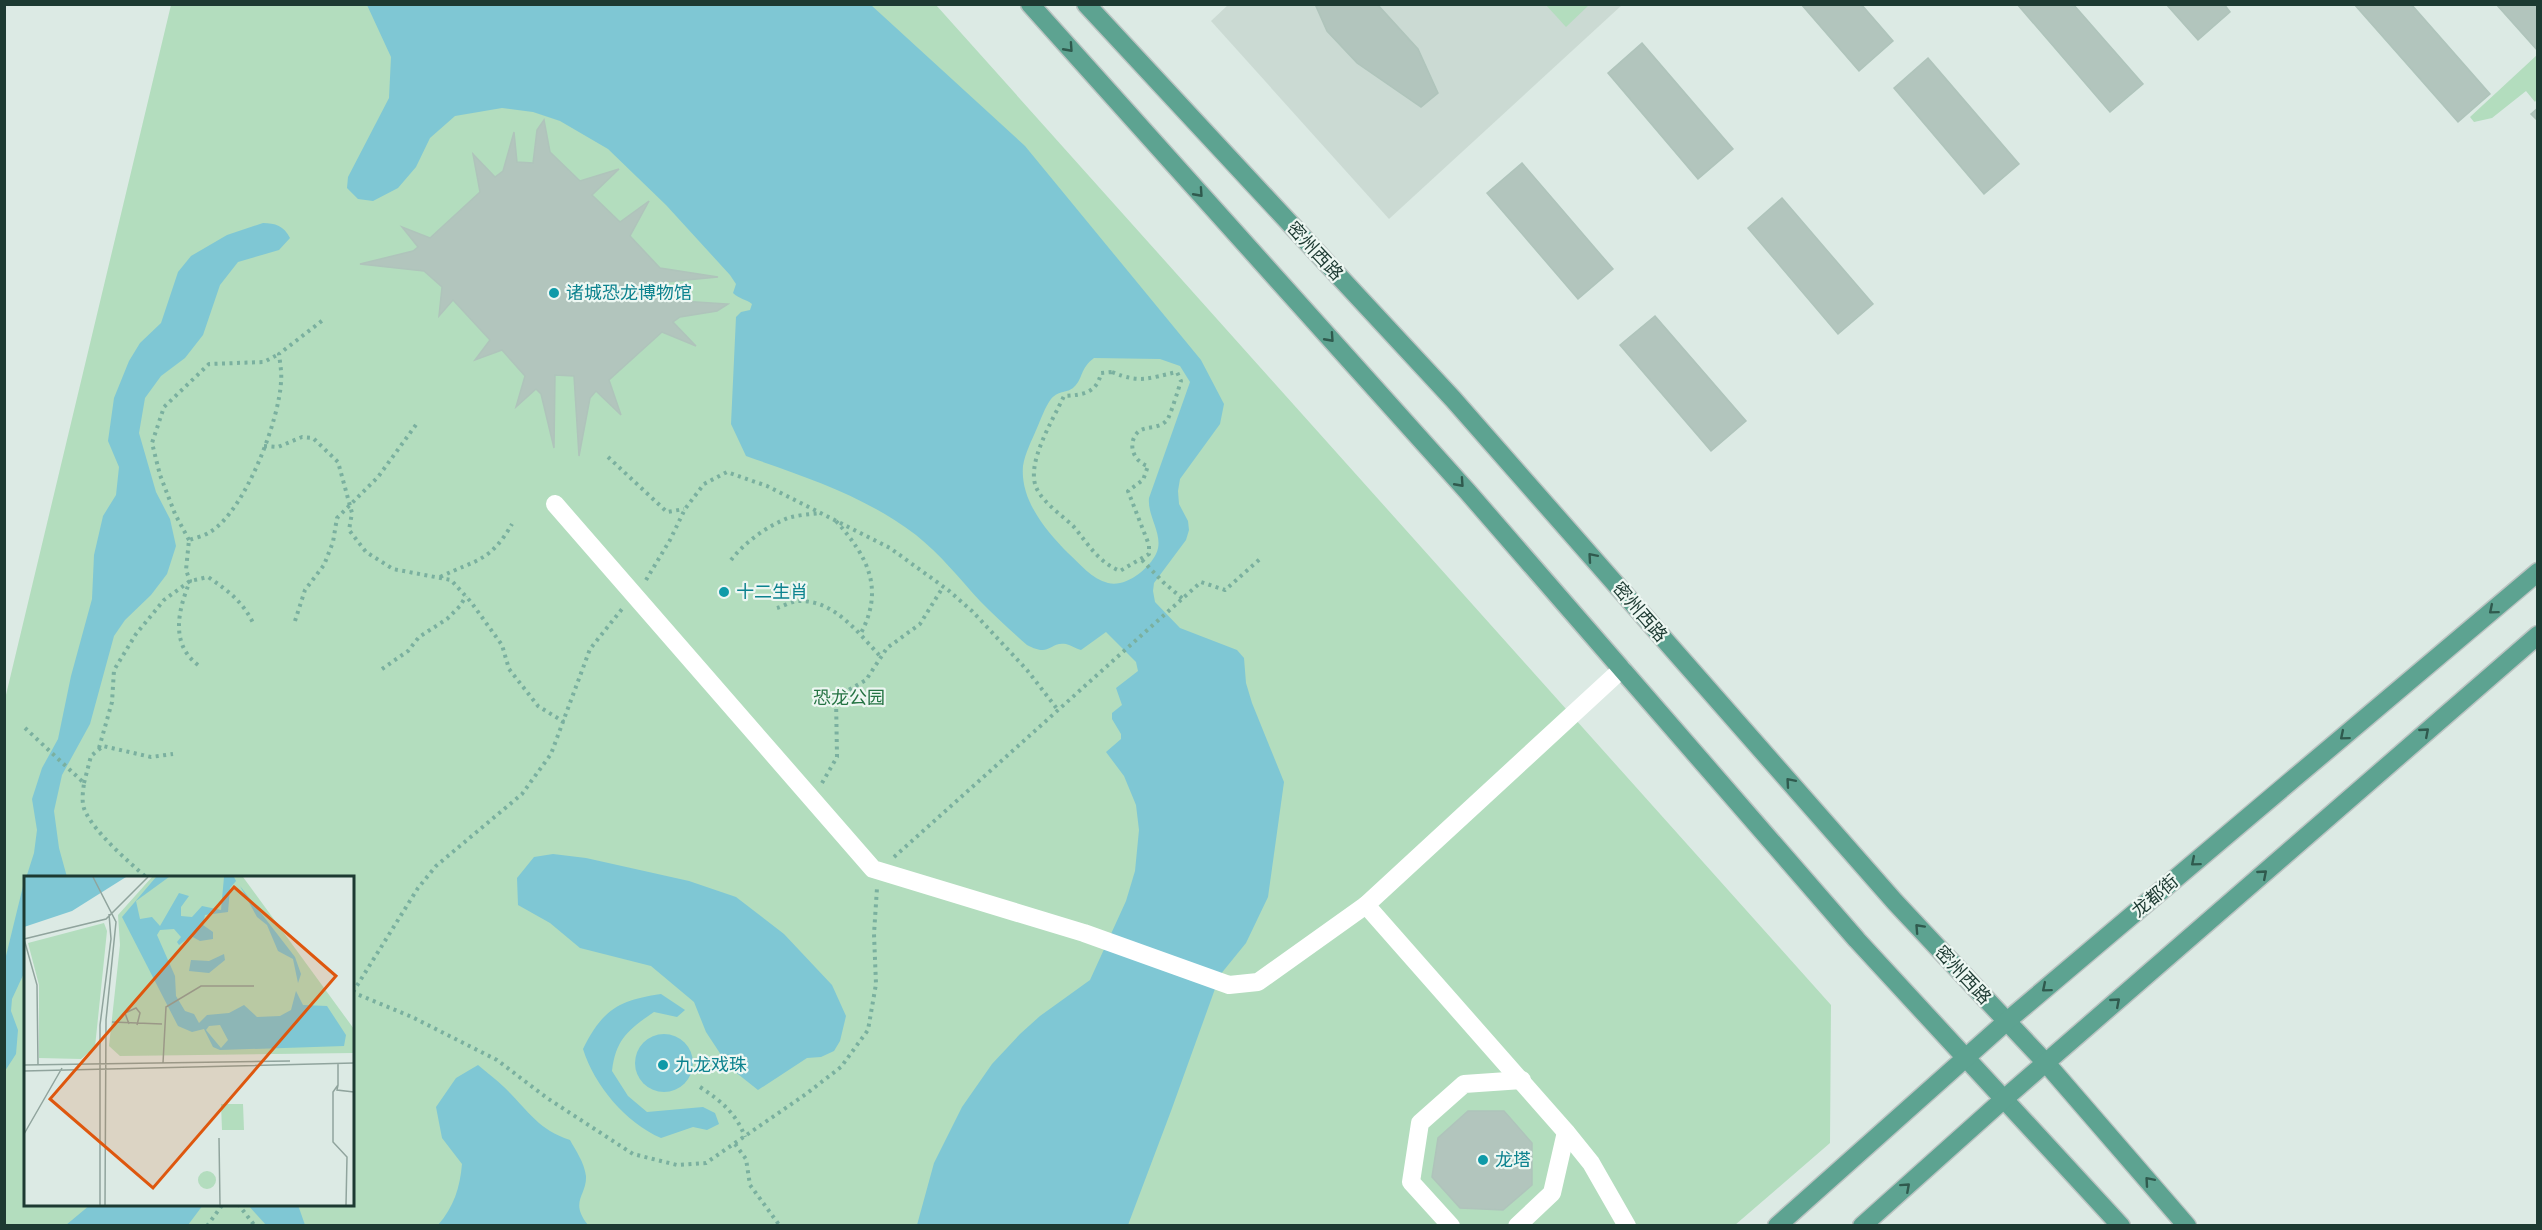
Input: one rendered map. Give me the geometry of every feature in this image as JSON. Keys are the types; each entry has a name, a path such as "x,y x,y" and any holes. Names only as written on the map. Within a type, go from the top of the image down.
{"main road":[{"path":"1030,4 1467,491 1857,940 2121,1226"},
{"name":"密州西路","path":"1086,4 1453,399 1879,884 2046,1063 2187,1226"},
{"name":"龙都街","path":"1777,1226 1966,1056 2538,572"},
{"path":"1862,1226 2004,1099 2538,635"}],"street":[{"path":"555,504 873,869 1084,933 1229,985 1258,982 1366,905 1622,669"},
{"path":"1366,905 1522,1080 1591,1162 1627,1226"},
{"path":"1451,1226 1411,1182 1420,1123 1464,1084 1522,1080"},
{"path":"1516,1226 1552,1193 1566,1132"}],"path":[{"path":"198,665 183,646 177,622 180,606 190,581 186,570 189,540 175,514 160,475 152,442 164,407 208,364 264,362 279,354 323,320"},
{"path":"189,540 211,532 248,487 276,411 281,382 279,354"},
{"path":"1112,372 1129,379 1148,380 1177,372 1181,381 1167,420 1153,429 1137,433 1132,445 1134,456 1141,464 1148,466 1143,480 1128,491 1149,546 1149,554 1144,561 1120,571 1105,565 1072,526 1038,492 1032,475 1034,462 1064,396 1090,392 1099,385 1101,373 1112,372"},
{"path":"295,621 305,590 324,565 333,542 337,518 378,477 418,422"},
{"path":"264,446 278,447 302,436 313,438 338,462 352,513 349,530 366,552 393,569 451,580 466,596 502,645 509,669 538,706 564,722"},
{"path":"608,457 667,513 685,509"},
{"path":"354,990 436,866 522,794 550,754 590,649 650,576 685,509 704,484 727,472 767,486 890,548 972,611 1027,670 1058,710"},
{"path":"731,560 741,547 788,518 822,513"},
{"path":"833,518 847,533 871,573 873,596 870,618 860,635"},
{"path":"439,578 479,562 502,542 512,524"},
{"path":"354,992 412,1017 497,1060 546,1098 633,1154 677,1165 706,1163 841,1067 868,1030 876,984 874,934 879,871 1201,582 1225,590 1260,559"},
{"path":"1144,561 1182,598"},
{"path":"99,748 112,702 114,670 150,615 164,600 190,581 208,578 232,593 248,611 254,625"},
{"path":"812,798 837,758 836,698 866,680 886,648 921,624 943,587"},
{"path":"382,669 408,651 419,637 447,619 466,596"},
{"path":"777,608 798,601 825,606 848,623 881,657"},
{"path":"25,728 84,783"},
{"path":"145,876 89,819 82,799 84,783 91,756 103,746 151,757 172,754"},
{"path":"700,1087 724,1103 740,1122 745,1137"},
{"path":"735,1144 746,1159 750,1185 780,1226"},
{"path":"207,1226 222,1206"},
{"path":"240,1206 255,1226"}],"shaded area":[{"path":"1229,4 1622,5 1389,219 1211,21"}],"green space":[{"name":"恐龙公园","path":"171,5 936,5 1831,1005 1830,1143 1735,1225 5,1226 5,699"},
{"path":"1546,5 1589,5 1566,27"},
{"path":"2537,55 2537,99 2535,102 2526,91 2492,118 2474,122 2470,117"}],"water":[{"path":"367,5 871,5 1025,146 1201,360 1224,404 1220,424 1180,479 1179,504 1188,521 1189,530 1186,540 1154,583 1155,602 1180,628 1237,650 1244,658 1246,683 1252,703 1284,782 1268,897 1246,943 1220,975 1128,1225 917,1225 934,1163 962,1107 992,1064 1020,1034 1040,1016 1090,980 1126,901 1135,871 1139,830 1136,805 1124,776 1106,752 1121,739 1121,734 1112,719 1112,713 1122,705 1116,688 1138,671 1136,662 1106,632 1081,650 1066,644 1045,650 1027,645 980,601 934,551 896,521 855,498 746,456 731,424 736,317 741,312 750,310 752,304 733,293 736,284 730,275 666,205 608,149 560,121 533,112 502,108 455,116 430,138 416,167 398,188 373,201 358,199 347,188 348,177 389,98 391,57","holes":["1094,358 1160,359 1180,366 1190,382 1149,498 1158,547 1153,560 1136,576 1122,583 1108,583 1086,571 1043,525 1026,491 1023,479 1024,461 1051,399 1074,387 1086,366"]},
{"path":"263,223 279,226 290,238 279,250 238,262 220,285 203,335 185,358 161,376 145,398 139,433 156,492 170,519 176,546 167,574 151,595 125,620 114,636 90,724 62,775 54,811 59,848 67,876 27,876 34,853 37,830 32,799 42,768 58,739 71,676 92,599 94,555 103,516 116,495 119,467 108,441 114,398 129,361 140,343 161,323 178,272 191,256 227,235"},
{"path":"553,854 586,858 689,881 736,897 784,934 832,985 846,1016 840,1041 834,1051 821,1057 807,1058 758,1090 729,1067 706,1032 694,1002 651,966 580,948 550,923 518,905 517,878 534,857"},
{"path":"24,882 24,973 12,999 11,1011 18,1030 16,1054 5,1071 5,960"},
{"path":"661,994 685,1010 677,1017 654,1012 637,1024 620,1043 612,1071 628,1096 647,1112 703,1107 715,1113 719,1124 707,1130 693,1127 661,1138 636,1123 613,1101 595,1076 583,1049 597,1025 613,1009 646,996"},
{"path":"658,1034 670,1034 685,1042 693,1057 693,1069 685,1084 670,1092 658,1092 643,1084 635,1069 635,1057 643,1042"},
{"path":"478,1065 501,1084 533,1118 549,1130 570,1140 585,1171 586,1183 579,1204 582,1217 588,1225 438,1225 455,1196 462,1164 442,1138 436,1107 456,1078"},
{"path":"89,1206 202,1206 188,1225 66,1225"},
{"path":"249,1206 298,1206 305,1225 266,1225"}],"building":[{"path":"1315,4 1377,4 1418,49 1438,93 1421,107 1357,63 1327,31"},
{"path":"1801,4 1861,4 1893,41 1859,71"},
{"path":"2017,4 2073,4 2143,84 2110,112"},
{"path":"2166,4 2224,4 2230,12 2198,40"},
{"path":"2354,4 2411,4 2490,94 2458,122"},
{"path":"2496,4 2538,4 2538,51"},
{"path":"1642,43 1733,149 1698,179 1608,73"},
{"path":"1928,58 2019,164 1984,194 1894,88"},
{"path":"2538,108 2538,121 2531,114"},
{"name":"诸城恐龙博物馆","path":"544,120 550,152 580,181 619,169 592,195 620,222 649,201 630,236 660,268 718,277 666,282 666,300 728,304 717,311 680,317 673,322 696,346 662,332 609,380 621,415 596,391 590,398 579,456 574,376 555,375 554,448 541,394 536,389 516,407 525,376 502,350 475,360 490,340 453,300 439,316 442,287 424,271 360,264 413,251 418,247 402,227 430,238 480,192 473,154 495,177 503,171 514,132 517,162 533,163 537,130"},
{"path":"1522,163 1613,269 1578,299 1487,193"},
{"path":"1782,198 1873,304 1838,334 1748,228"},
{"path":"1655,316 1746,421 1711,451 1620,345"},
{"name":"龙塔","path":"1468,1111 1504,1111 1532,1143 1532,1185 1503,1210 1460,1208 1432,1177 1438,1138"}],"place":[{"name":"诸城恐龙博物馆","path":"554,293"},
{"name":"十二生肖","path":"724,592"},
{"name":"九龙戏珠","path":"663,1065"},
{"name":"龙塔","path":"1483,1160"}]}
